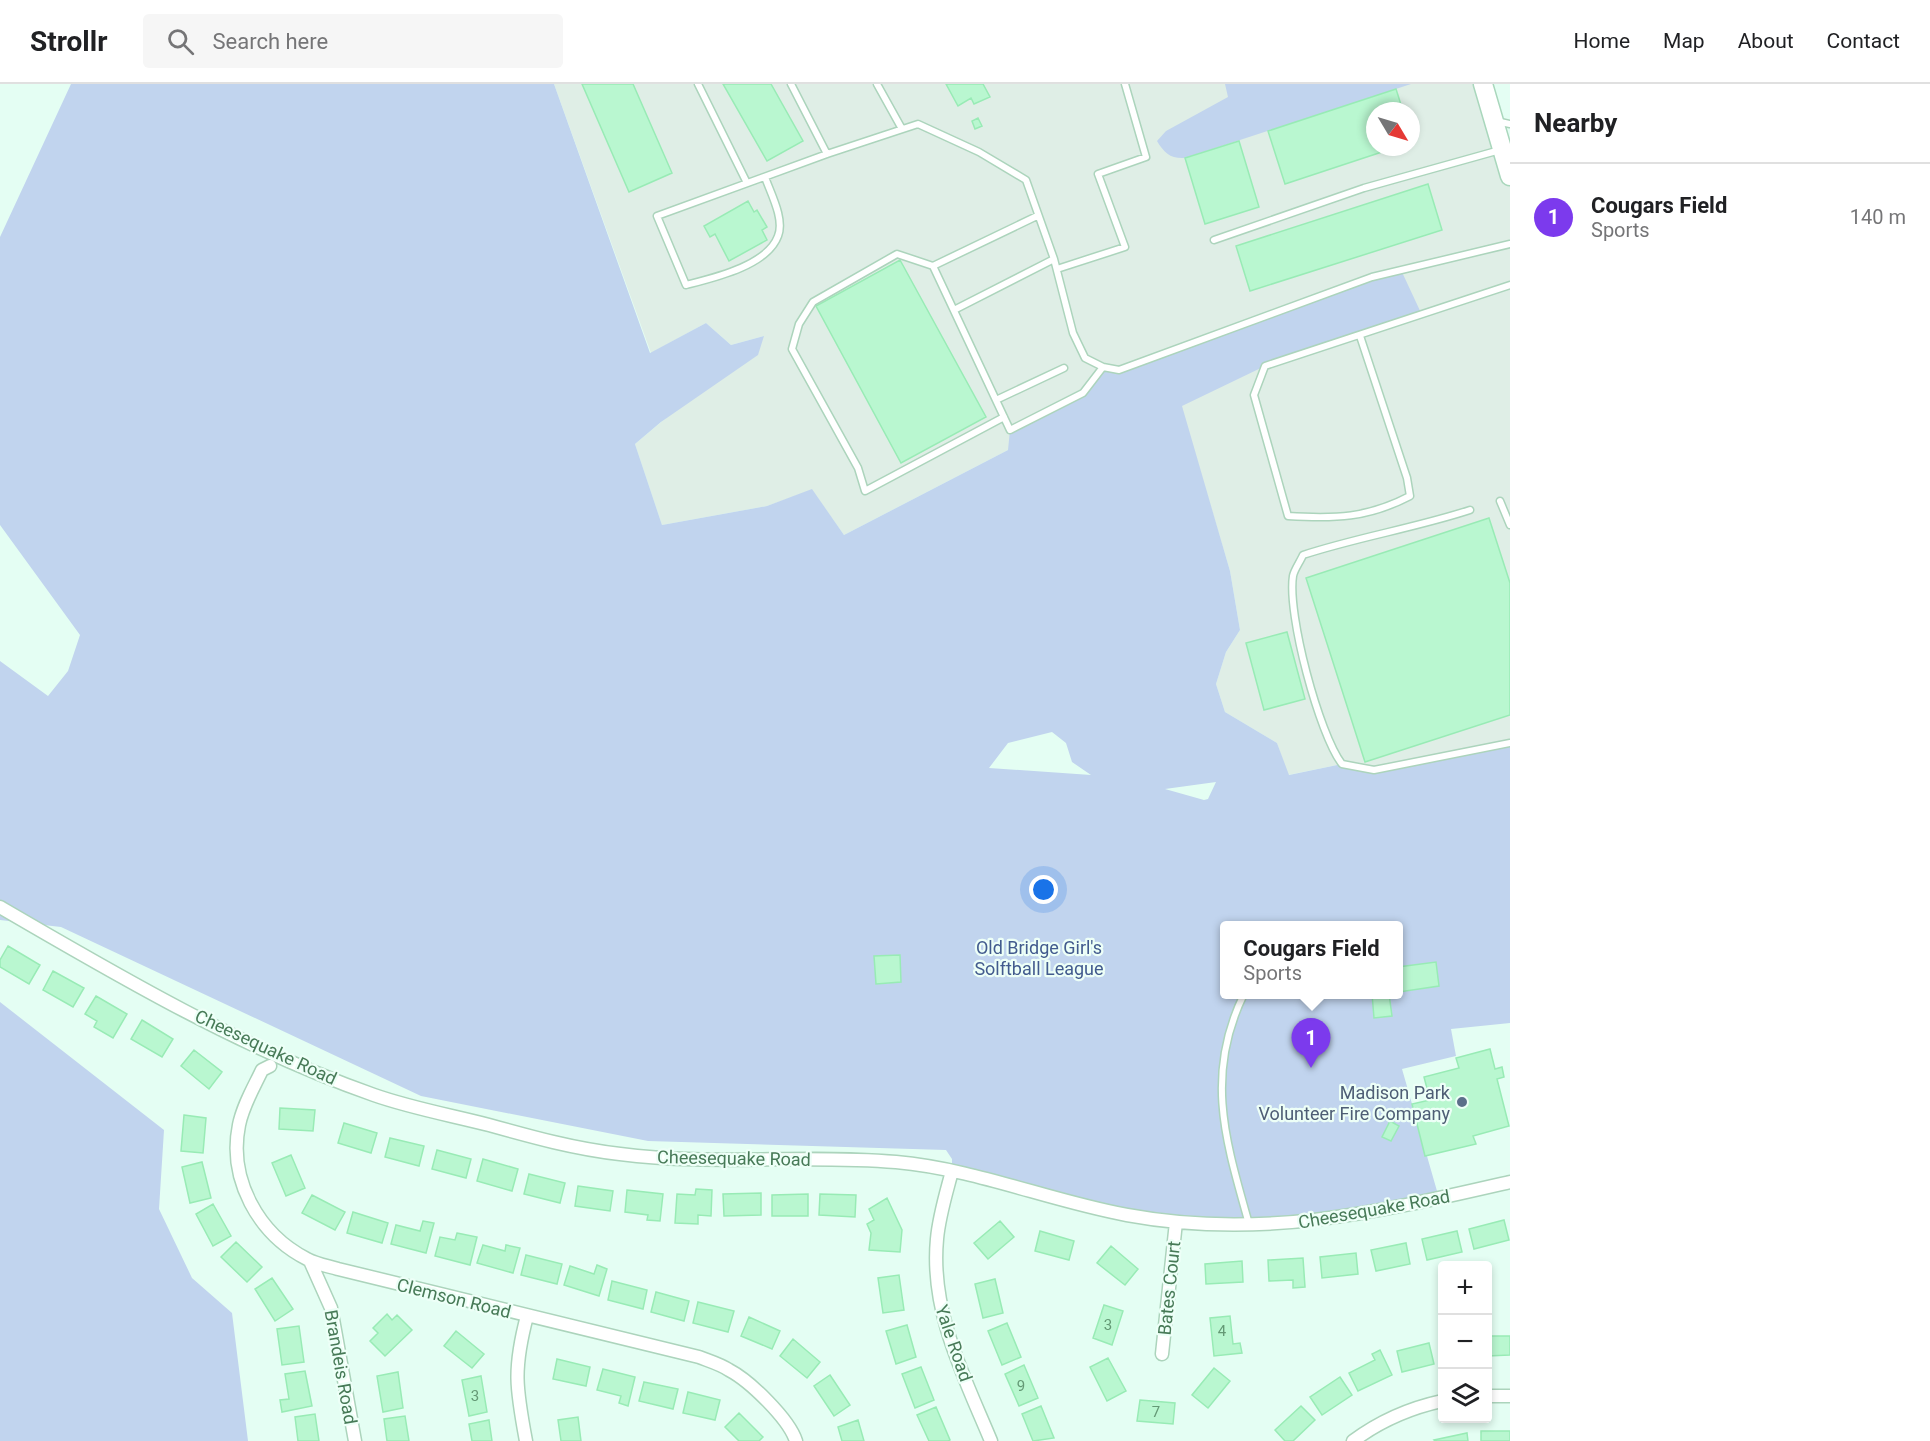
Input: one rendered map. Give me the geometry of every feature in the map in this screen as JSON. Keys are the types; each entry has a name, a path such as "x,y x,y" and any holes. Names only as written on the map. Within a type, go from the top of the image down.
{"main road":[{"path":"1483,84 1501,122 1501,149 1510,176"}],"street":[{"name":"Cheesequake Road","path":"0,907 187,1011 323,1076 393,1101 568,1146 622,1155 690,1159 812,1158 895,1162 952,1172 1125,1215 1176,1222 1250,1225 1337,1219 1510,1182"},
{"name":"Clemson Road","path":"270,1066 262,1070 241,1116 237,1151 247,1198 266,1227 286,1245 310,1261 699,1357 729,1370 755,1390 777,1413 796,1441"},
{"name":"Yale Road","path":"952,1172 937,1237 937,1292 947,1332 991,1441"},
{"name":"Bates Court","path":"1162,1354 1176,1222"},
{"name":"Brandeis Road","path":"310,1261 331,1308 355,1441"},
{"path":"526,1316 517,1355 516,1378 526,1441"},
{"path":"1492,1396 1510,1396"},
{"path":"1353,1441 1382,1422 1405,1412 1438,1402"}],"lane":[{"path":"698,84 747,183"},
{"path":"790,84 827,154"},
{"path":"877,84 902,129"},
{"path":"1057,269 1125,247 1098,174 1146,157 1125,84"},
{"path":"765,177 779,220 778,235 767,250 750,263 732,272 686,285 657,216 827,154 918,124 979,152 1026,180 1054,259 1073,333 1085,358 1103,367 1119,370 1372,277 1510,244"},
{"path":"1214,240 1364,188 1501,149"},
{"path":"1004,417 865,491 858,468 792,349 799,324 813,302 897,254 933,266 1037,216"},
{"path":"954,310 1054,259"},
{"path":"933,266 1010,430 1083,393 1103,367"},
{"path":"1360,336 1407,478 1410,496 1384,510 1335,518 1288,516 1254,395 1265,366 1510,285"},
{"path":"996,400 1064,368"},
{"path":"1500,501 1510,525"},
{"path":"1470,510 1424,525 1331,546 1303,555 1293,575 1296,627 1324,730 1332,751 1342,764 1374,770 1510,743"},
{"path":"1242,999 1225,1042 1222,1069 1222,1118 1250,1225"}],"shaded area":[{"path":"554,84 1483,84 1510,176 1510,743 1374,770 1342,764 1288,775 1277,743 1225,712 1216,684 1226,652 1240,630 1230,571 1181,406 1008,450 844,535 812,490 767,506 662,525 635,444 764,336 731,345 706,323 651,353"}],"green space":[{"name":"Old Bridge Girl's Solftball League","path":"71,84 554,84 650,353 706,323 731,345 764,336 758,355 661,422 635,444 662,525 767,506 812,489 844,535 1008,450 1010,430 1083,393 1103,367 1119,370 1401,270 1422,315 1265,366 1182,406 1230,571 1240,630 1226,652 1216,684 1225,712 1277,743 1289,775 1342,764 1374,770 1510,743 1510,1023 1451,1029 1456,1056 1402,1069 1439,1198 1347,1217 1176,1222 952,1171 952,1159 946,1150 648,1141 421,1096 61,927 0,920 0,661 48,696 68,671 80,635 0,525 0,237","holes":["1052,732 1066,743 1072,762 1091,775 989,768 1008,743","1216,782 1208,799 1204,800 1165,789"]},
{"path":"1225,84 1411,84 1185,158 1172,156 1165,152 1157,141 1166,131 1228,97"},
{"path":"0,1002 164,1130 159,1209 192,1278 232,1313 248,1441 0,1441"}],"building":[{"path":"582,84 633,84 672,173 629,192"},
{"path":"723,84 771,84 803,141 767,161"},
{"path":"946,84 983,84 990,97 974,104 971,98 958,106"},
{"path":"1396,89 1400,102 1366,102 1366,156 1370,156 1285,184 1268,131"},
{"path":"978,118 982,126 975,129 972,121"},
{"path":"1239,141 1259,207 1205,224 1185,158"},
{"path":"1428,184 1442,230 1250,291 1236,246"},
{"path":"748,201 754,212 757,210 767,227 762,230 767,240 729,261 715,234 710,237 704,226"},
{"path":"900,260 986,417 901,463 816,306"},
{"path":"1489,518 1510,583 1510,715 1365,762 1306,578"},
{"path":"1287,632 1305,699 1264,710 1246,643"},
{"path":"8,946 40,965 29,984 0,967 0,960"},
{"path":"900,955 901,982 876,984 874,956"},
{"path":"1436,962 1439,986 1403,991 1403,966"},
{"path":"53,971 84,988 73,1007 43,990"},
{"path":"96,996 127,1014 113,1038 94,1027 97,1021 85,1014"},
{"path":"1372,999 1390,999 1392,1016 1374,1018"},
{"path":"142,1020 173,1039 162,1057 131,1039"},
{"name":"Madison Park Volunteer Fire Company","path":"1490,1049 1495,1069 1502,1067 1504,1077 1497,1079 1509,1126 1473,1136 1476,1144 1425,1156 1412,1104 1430,1100 1424,1077 1459,1068 1456,1058"},
{"path":"194,1050 222,1072 209,1089 181,1066"},
{"path":"280,1108 315,1110 313,1131 279,1129"},
{"path":"184,1115 206,1118 203,1153 181,1151"},
{"path":"1390,1121 1399,1126 1391,1141 1382,1137"},
{"path":"344,1123 377,1133 371,1153 338,1143"},
{"path":"390,1138 424,1146 419,1166 385,1157"},
{"path":"437,1150 471,1159 466,1178 432,1169"},
{"path":"291,1155 305,1188 286,1196 272,1163"},
{"path":"483,1159 518,1169 512,1191 477,1181"},
{"path":"202,1162 211,1198 190,1203 182,1167"},
{"path":"529,1174 565,1183 560,1203 524,1194"},
{"path":"578,1186 613,1191 610,1211 575,1206"},
{"path":"696,1189 712,1190 711,1216 698,1215 698,1224 675,1223 677,1194 695,1195"},
{"path":"627,1190 663,1194 660,1221 647,1220 648,1215 625,1212"},
{"path":"761,1193 761,1215 724,1216 723,1194"},
{"path":"808,1194 808,1216 772,1216 772,1195"},
{"path":"820,1194 856,1195 855,1217 819,1215"},
{"path":"312,1195 345,1212 335,1230 302,1213"},
{"path":"887,1198 902,1230 900,1252 869,1250 871,1233 867,1224 874,1220 869,1209"},
{"path":"213,1204 231,1236 213,1246 196,1214"},
{"path":"353,1212 388,1223 382,1243 347,1233"},
{"path":"1504,1220 1509,1240 1474,1249 1469,1229"},
{"path":"423,1221 434,1223 426,1253 391,1244 396,1225 420,1231"},
{"path":"1000,1221 1014,1237 988,1259 974,1243"},
{"path":"1040,1231 1074,1241 1069,1260 1035,1251"},
{"path":"1457,1231 1462,1252 1427,1260 1422,1239"},
{"path":"457,1233 477,1237 470,1265 435,1256 440,1237 455,1240"},
{"path":"236,1242 262,1267 247,1282 221,1257"},
{"path":"1406,1243 1410,1264 1376,1271 1371,1250"},
{"path":"483,1245 505,1251 506,1245 520,1248 513,1273 477,1263"},
{"path":"1111,1246 1138,1269 1125,1285 1097,1263"},
{"path":"1356,1253 1358,1274 1322,1278 1320,1257"},
{"path":"526,1255 562,1264 557,1284 521,1275"},
{"path":"1303,1258 1305,1287 1293,1288 1293,1280 1269,1281 1268,1260"},
{"path":"1242,1261 1243,1282 1206,1284 1205,1264"},
{"path":"597,1265 607,1269 599,1296 564,1285 570,1266 594,1274"},
{"path":"899,1275 904,1310 883,1313 878,1278"},
{"path":"272,1278 293,1309 275,1321 255,1289"},
{"path":"995,1279 1003,1313 983,1318 975,1284"},
{"path":"612,1281 647,1290 643,1309 608,1300"},
{"path":"656,1292 689,1301 684,1321 651,1312"},
{"path":"698,1302 734,1311 728,1332 693,1323"},
{"path":"1104,1305 1123,1311 1112,1345 1093,1338"},
{"path":"387,1314 392,1320 397,1315 412,1330 385,1356 370,1341 378,1333 373,1328"},
{"path":"1230,1316 1233,1344 1240,1343 1242,1353 1214,1356 1210,1318"},
{"path":"749,1317 780,1331 772,1349 741,1336"},
{"path":"1007,1323 1021,1357 1002,1365 988,1331"},
{"path":"907,1325 916,1357 896,1364 886,1331"},
{"path":"299,1326 304,1362 282,1365 277,1329"},
{"path":"456,1331 484,1354 472,1368 444,1346"},
{"path":"1492,1336 1510,1336 1510,1355 1492,1356"},
{"path":"793,1339 820,1362 807,1378 780,1356"},
{"path":"1429,1343 1434,1364 1402,1372 1397,1351"},
{"path":"1380,1350 1392,1375 1358,1391 1349,1373 1375,1360 1372,1354"},
{"path":"1108,1358 1126,1391 1107,1401 1090,1367"},
{"path":"557,1359 590,1367 586,1386 553,1379"},
{"path":"1024,1365 1038,1398 1019,1406 1005,1374"},
{"path":"921,1367 934,1400 915,1408 902,1374"},
{"path":"1214,1368 1230,1381 1208,1408 1192,1395"},
{"path":"603,1369 635,1377 628,1406 619,1403 621,1396 597,1390"},
{"path":"305,1371 312,1406 282,1412 280,1400 289,1399 285,1374"},
{"path":"398,1372 403,1408 383,1412 377,1376"},
{"path":"830,1375 850,1405 834,1416 814,1386"},
{"path":"481,1376 487,1412 469,1416 462,1380"},
{"path":"1340,1377 1352,1395 1322,1415 1310,1397"},
{"path":"644,1382 678,1389 673,1409 639,1401"},
{"path":"688,1392 720,1400 715,1420 683,1413"},
{"path":"1140,1400 1175,1403 1173,1424 1137,1421"},
{"path":"1041,1406 1054,1438 1033,1441 1022,1414"},
{"path":"1301,1406 1315,1420 1293,1441 1285,1441 1275,1430"},
{"path":"936,1407 950,1440 948,1441 929,1441 917,1415"},
{"path":"739,1413 763,1437 759,1441 739,1441 725,1427"},
{"path":"315,1414 319,1441 298,1441 295,1417"},
{"path":"405,1416 409,1441 387,1441 384,1419"},
{"path":"578,1417 581,1441 561,1441 558,1420"},
{"path":"489,1420 492,1441 472,1441 469,1424"},
{"path":"858,1420 864,1441 842,1441 838,1427"},
{"path":"1481,1431 1510,1431 1510,1441 1481,1441"},
{"path":"1467,1433 1468,1441 1434,1440"}],"place":[{"name":"Cougars Field","path":"1311,1068"},
{"name":"Madison Park Volunteer Fire Company","path":"1462,1102"}]}
